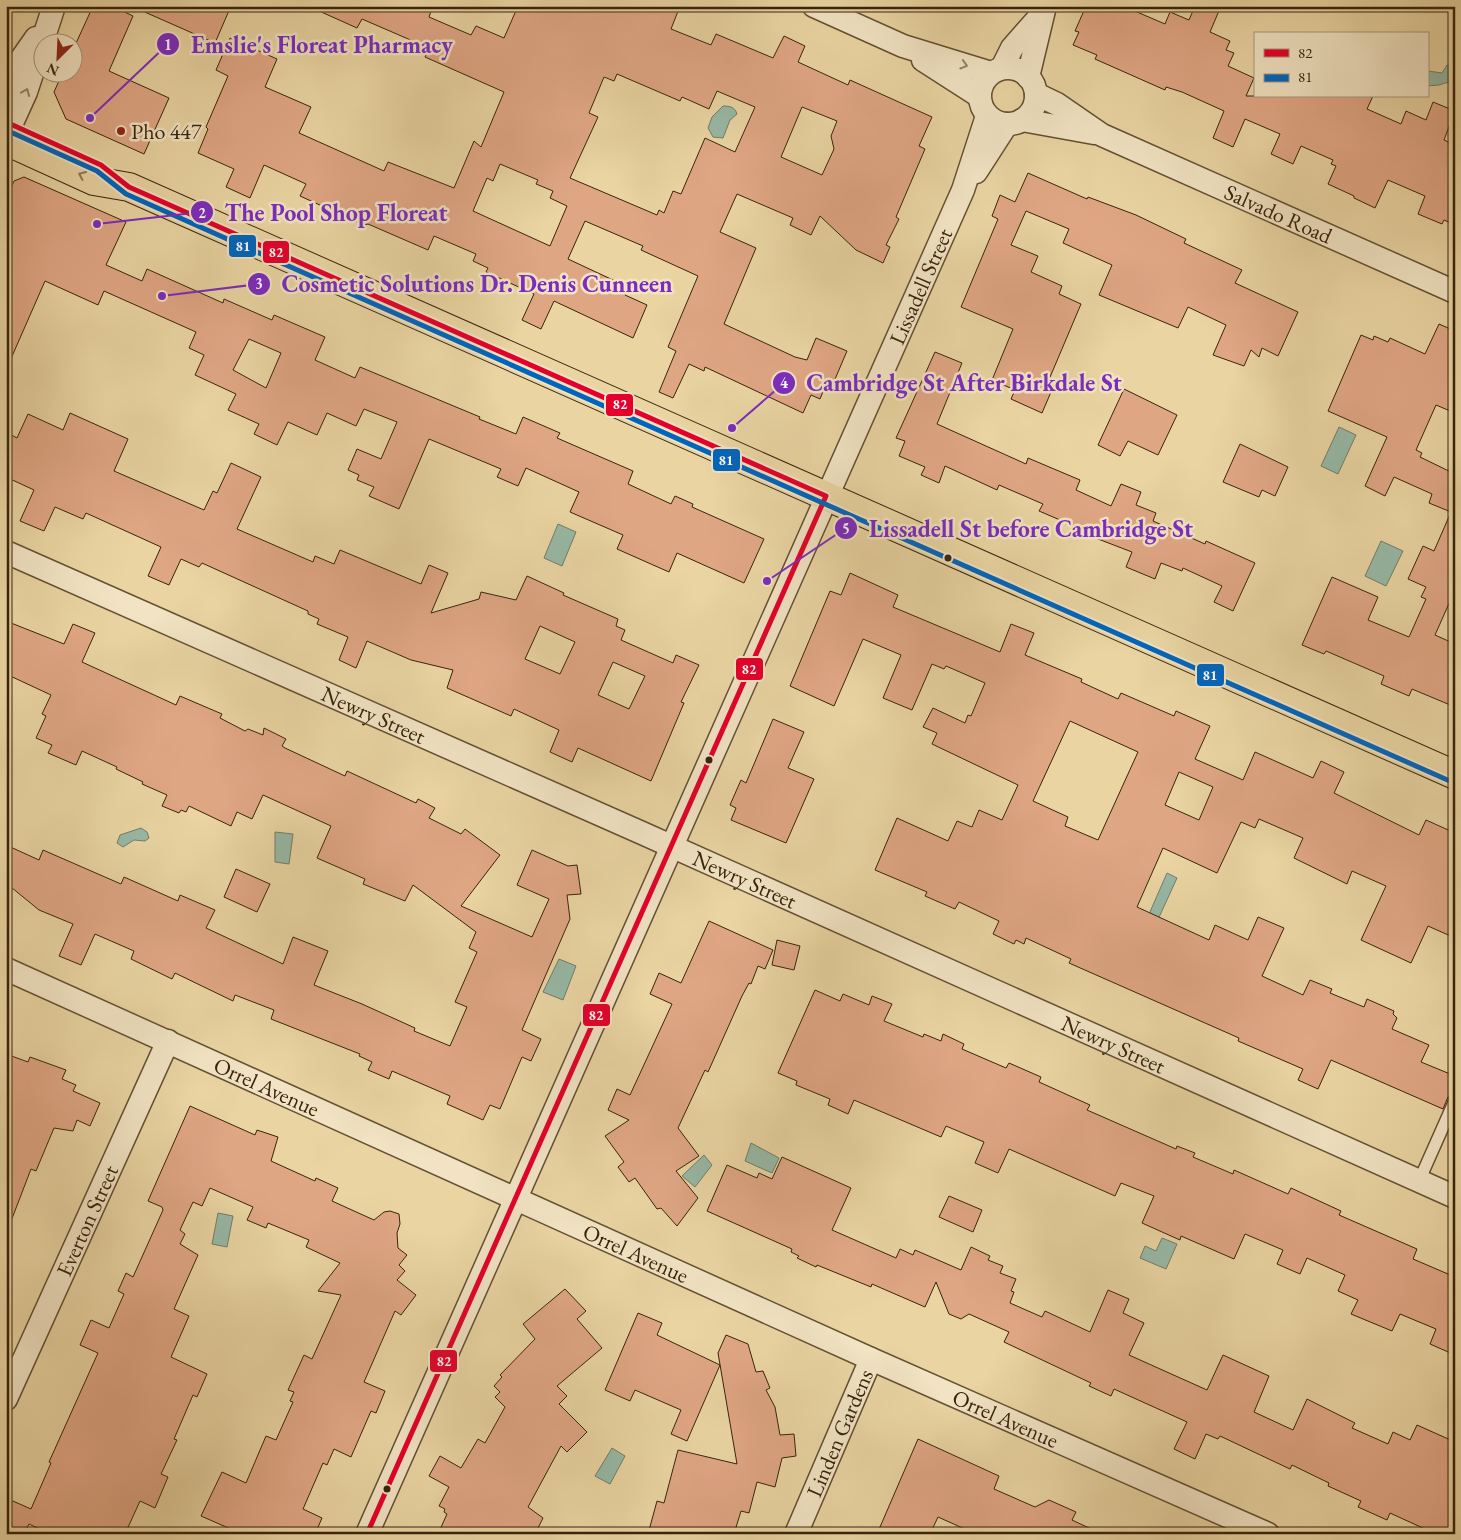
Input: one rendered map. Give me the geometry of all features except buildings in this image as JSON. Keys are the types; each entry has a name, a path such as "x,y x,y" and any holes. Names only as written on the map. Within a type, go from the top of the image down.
{"main road":[{"path":"8,131 102,164 129,187 1455,775"}],"street":[{"name":"Salvado Road","path":"814,6 903,46 997,70"},
{"path":"1044,10 1032,86 1035,104 1030,114 999,114 982,83 997,70 1012,48 1044,10"},
{"path":"6,93 22,58 51,14"},
{"path":"8,131 36,64 51,14"},
{"name":"Salvado Road","path":"903,46 999,114 1102,135"},
{"path":"997,70 1018,70 1032,86"},
{"name":"Salvado Road","path":"1032,86 1102,135 1455,292"},
{"name":"Lissadell Street","path":"367,1534 826,496 999,114"},
{"name":"Newry Street","path":"6,552 672,846 1455,1197"},
{"name":"Orrel Avenue","path":"6,968 871,1359 1268,1534"},
{"name":"Everton Street","path":"6,1399 168,1041"},
{"name":"Linden Gardens","path":"796,1534 871,1359"}],"lane":[{"path":"1419,1181 1455,1100"}],"shaded area":[{"path":"1447,65 1455,70 1452,81 1428,86 1428,71 1442,73"},
{"path":"723,106 732,107 737,114 730,120 723,138 713,137 708,128 712,117"},
{"path":"1339,427 1356,435 1338,474 1321,466"},
{"path":"558,524 576,532 562,566 544,558"},
{"path":"1381,541 1403,551 1386,586 1365,576"},
{"path":"141,828 147,832 149,838 145,841 134,840 123,847 117,843 120,835"},
{"path":"275,832 293,834 289,864 275,862"},
{"path":"1167,873 1177,878 1155,926 1146,921"},
{"path":"559,959 576,966 563,1000 543,992"},
{"path":"751,1143 779,1158 772,1173 745,1161"},
{"path":"704,1155 712,1165 695,1187 682,1176"},
{"path":"218,1213 233,1216 227,1247 212,1244"},
{"path":"1162,1238 1177,1244 1166,1269 1140,1258 1145,1246 1156,1251"},
{"path":"612,1448 625,1456 610,1484 595,1476"}],"transit line":[{"name":"82","path":"6,122 101,165 129,187 826,496"},
{"name":"81","path":"6,130 97,171 126,194 1452,782"},
{"name":"82","path":"367,1534 826,496"}],"place":[{"name":"Emslie's Floreat Pharmacy","path":"90,118"},
{"name":"Pho 447","path":"121,131"},
{"name":"The Pool Shop Floreat","path":"97,224"},
{"name":"Cosmetic Solutions Dr. Denis Cunneen","path":"162,296"},
{"name":"Cambridge St After Birkdale St","path":"732,428"},
{"name":"Lissadell St before Cambridge St","path":"767,581"}]}
